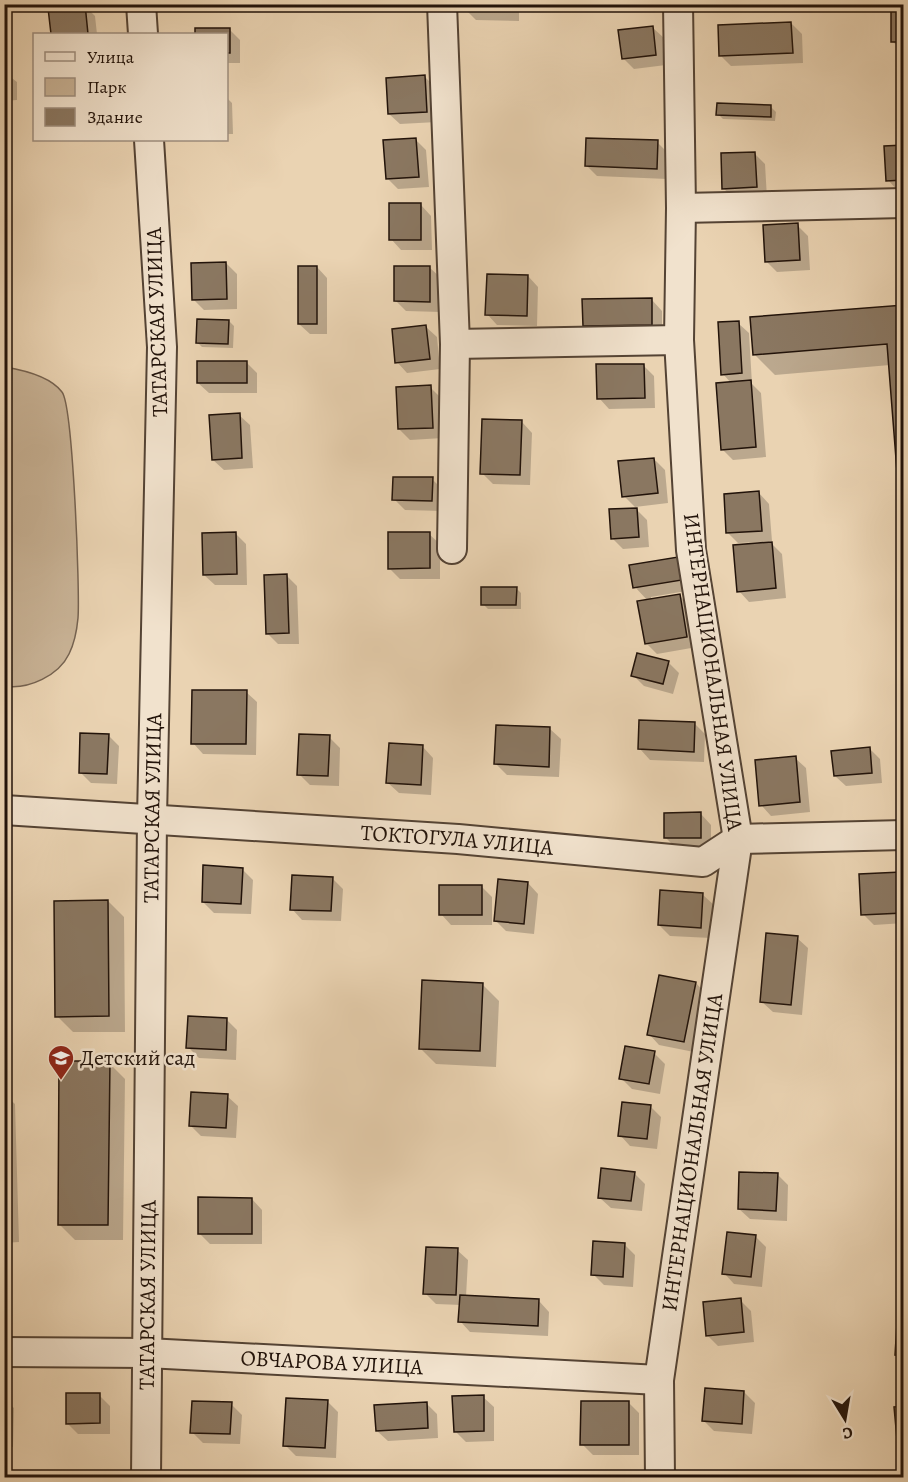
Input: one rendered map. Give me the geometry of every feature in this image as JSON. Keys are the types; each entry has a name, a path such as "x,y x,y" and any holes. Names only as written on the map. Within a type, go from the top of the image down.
{"street":[{"path":"141,4 143,33"},
{"path":"442,4 456,344 452,549"},
{"name":"ИНТЕРНАЦИОНАЛЬНАЯ УЛИЦА","path":"660,1478 659,1380 738,838 691,550 679,340 681,208 678,4"},
{"name":"ТАТАРСКАЯ УЛИЦА","path":"146,1478 152,818 162,347 149,141"},
{"path":"681,208 903,202"},
{"path":"456,344 679,340"},
{"name":"ТОКТОГУЛА УЛИЦА","path":"4,810 458,839 703,862 738,838"},
{"path":"738,838 903,835"},
{"name":"ОВЧАРОВА УЛИЦА","path":"4,1352 147,1353 659,1380"}],"green space":[{"path":"5,367 43,378 57,386 62,392 69,429 78,573 78,622 69,654 51,674 33,683 14,687 4,686"}],"building":[{"path":"85,4 88,33 51,33 48,8"},
{"path":"464,4 509,4 509,11 463,10"},
{"path":"891,9 904,9 904,42 891,42"},
{"path":"791,22 793,53 719,56 718,25"},
{"path":"653,26 656,55 622,59 618,30"},
{"path":"195,28 230,28 230,53 228,53 228,33 195,33"},
{"path":"425,75 427,112 388,114 386,78"},
{"path":"717,103 771,105 771,117 716,115"},
{"path":"416,138 419,177 386,179 383,140"},
{"path":"586,138 658,140 657,169 585,166"},
{"path":"904,145 904,180 886,181 884,146"},
{"path":"755,152 757,187 722,189 721,153"},
{"path":"389,203 421,203 421,240 389,240"},
{"path":"798,223 800,260 765,262 763,225"},
{"path":"226,262 227,299 192,300 191,263"},
{"path":"298,266 317,266 317,324 298,324"},
{"path":"394,266 430,266 430,302 394,301"},
{"path":"487,274 528,275 527,316 485,315"},
{"path":"652,298 652,325 583,326 582,299"},
{"path":"904,305 904,510 900,510 887,344 753,355 750,317"},
{"path":"197,319 229,320 228,344 196,343"},
{"path":"739,321 742,373 721,375 718,322"},
{"path":"426,325 430,359 395,363 392,329"},
{"path":"197,361 247,361 247,383 197,383"},
{"path":"596,364 644,364 645,398 597,399"},
{"path":"751,380 756,447 721,450 716,383"},
{"path":"431,385 433,428 398,429 396,387"},
{"path":"240,413 242,458 212,460 209,415"},
{"path":"482,419 522,420 520,475 480,474"},
{"path":"654,458 658,493 622,497 618,461"},
{"path":"393,477 433,477 432,501 392,500"},
{"path":"759,491 762,531 726,533 724,494"},
{"path":"637,508 639,537 611,539 609,509"},
{"path":"236,532 237,574 203,575 202,533"},
{"path":"388,532 430,532 430,568 388,569"},
{"path":"772,542 776,588 737,592 733,545"},
{"path":"678,557 682,580 633,588 629,565"},
{"path":"287,574 289,633 266,634 264,575"},
{"path":"481,587 517,587 516,605 481,605"},
{"path":"680,594 687,637 645,644 637,601"},
{"path":"637,653 669,661 663,684 631,676"},
{"path":"192,690 247,690 246,744 191,744"},
{"path":"639,720 695,722 694,752 638,749"},
{"path":"496,725 550,727 549,767 494,764"},
{"path":"80,733 109,734 107,774 79,773"},
{"path":"299,734 330,735 328,776 297,775"},
{"path":"389,743 423,745 421,785 386,783"},
{"path":"870,747 872,773 834,776 831,751"},
{"path":"796,756 800,802 759,806 755,760"},
{"path":"701,812 701,838 664,838 664,813"},
{"path":"203,865 243,868 241,904 202,902"},
{"path":"901,872 903,913 861,915 859,874"},
{"path":"292,875 333,877 331,911 290,910"},
{"path":"498,879 528,882 524,924 494,921"},
{"path":"439,885 482,885 482,915 439,915"},
{"path":"660,890 703,893 701,928 658,925"},
{"path":"108,900 109,1016 55,1017 54,901"},
{"path":"766,933 798,936 791,1005 760,1002"},
{"path":"659,975 696,982 684,1042 647,1035"},
{"path":"422,980 483,983 480,1051 419,1049"},
{"path":"188,1016 227,1018 226,1050 186,1048"},
{"path":"625,1046 655,1051 649,1084 619,1079"},
{"path":"59,1061 110,1061 108,1225 58,1225"},
{"path":"191,1092 228,1094 226,1128 189,1126"},
{"path":"622,1102 651,1105 647,1139 618,1136"},
{"path":"601,1168 635,1172 631,1201 598,1198"},
{"path":"739,1172 778,1173 776,1211 738,1209"},
{"path":"198,1197 252,1198 252,1234 198,1234"},
{"path":"727,1232 756,1235 751,1277 722,1274"},
{"path":"593,1241 625,1243 623,1277 591,1275"},
{"path":"426,1247 458,1248 456,1295 423,1294"},
{"path":"460,1295 539,1299 538,1326 458,1322"},
{"path":"741,1298 744,1332 706,1336 703,1302"},
{"path":"898,1308 904,1309 904,1356 895,1355"},
{"path":"705,1388 744,1391 742,1424 702,1421"},
{"path":"66,1393 100,1393 100,1423 66,1424"},
{"path":"484,1395 484,1431 454,1432 452,1396"},
{"path":"286,1398 328,1400 325,1448 283,1446"},
{"path":"192,1401 232,1402 230,1434 190,1433"},
{"path":"581,1401 629,1401 629,1445 580,1445"},
{"path":"427,1402 428,1428 376,1431 374,1405"},
{"path":"904,1406 904,1450 898,1450 894,1407"},
{"path":"758,1473 758,1478 703,1478 703,1477"}],"place":[{"name":"Детский сад","path":"61,1081"}]}
